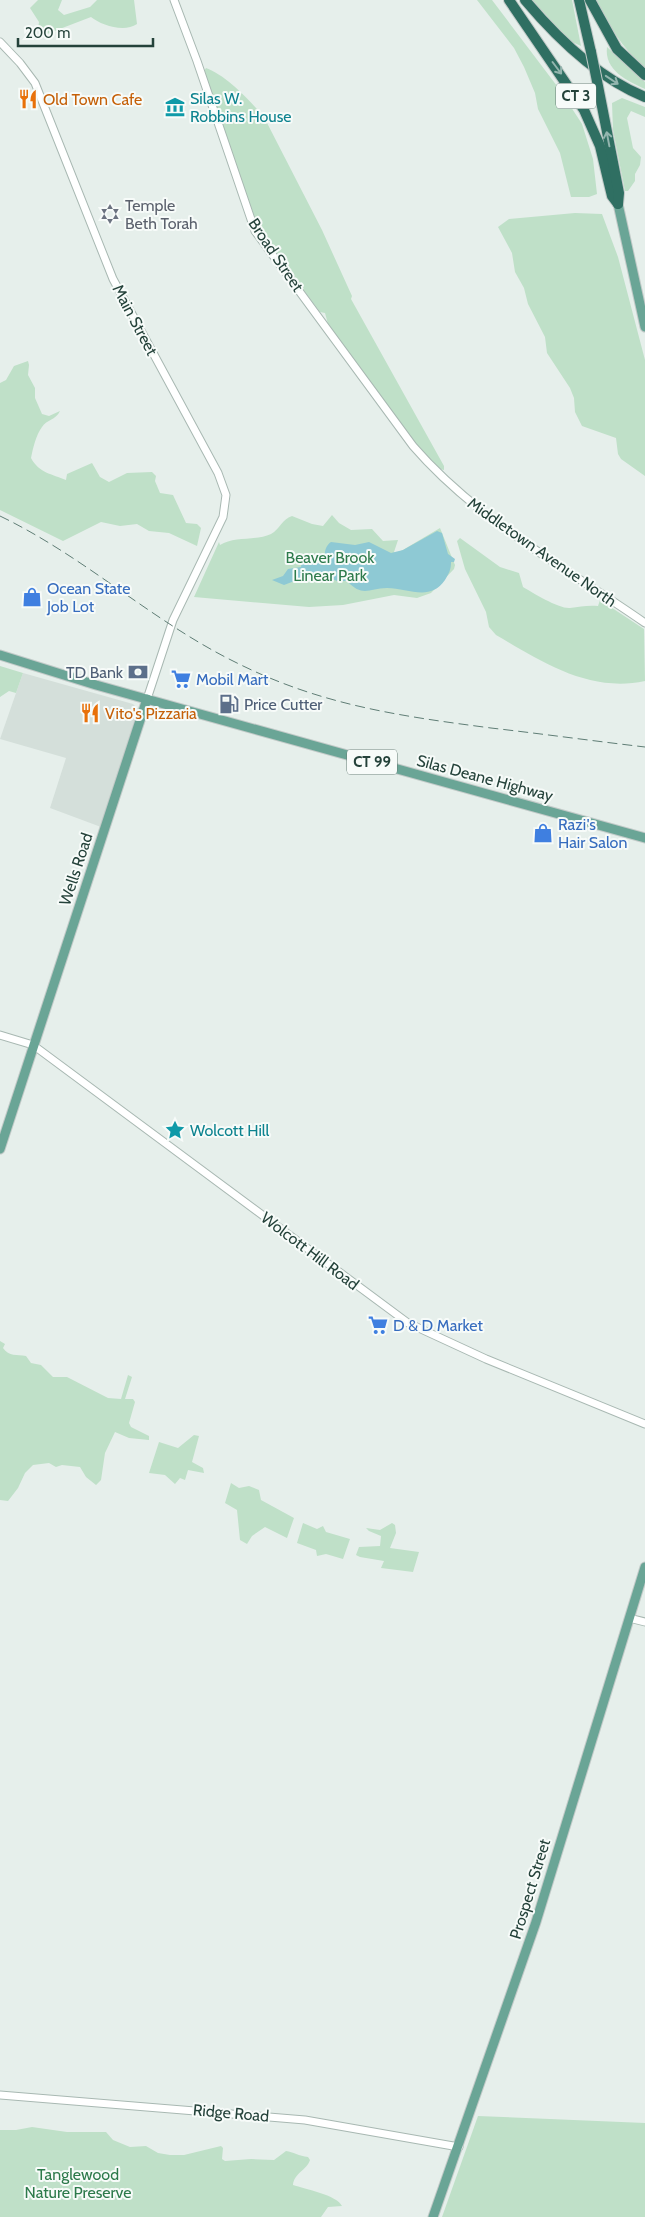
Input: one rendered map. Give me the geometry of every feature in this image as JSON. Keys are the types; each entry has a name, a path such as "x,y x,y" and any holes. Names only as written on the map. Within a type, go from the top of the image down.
{"highway":[{"path":"500,0 528,38 541,48"},
{"name":"CT 3","path":"508,0 571,88 589,119 603,156 612,196 618,204"},
{"path":"525,0 554,31 589,62 615,82 645,97"},
{"name":"CT 3","path":"579,0 619,193 618,204"},
{"path":"590,0 617,48 645,75"}],"main road":[{"name":"CT 3","path":"618,204 645,326"},
{"name":"Silas Deane Highway","path":"0,655 147,699 645,838"},
{"name":"Wells Road","path":"0,1149 147,699"},
{"name":"Prospect Street","path":"434,2217 536,1922 645,1567"}],"street":[{"name":"Broad Street","path":"174,0 197,61 255,231 413,446 442,477"},
{"name":"Main Street","path":"0,42 20,63 35,83 113,279 224,488 226,502 220,526 184,600"},
{"name":"Middletown Avenue North","path":"442,477 483,513 645,623"},
{"name":"Wells Road","path":"147,699 170,630 184,600"},
{"name":"Wolcott Hill Road","path":"0,1034 33,1045 408,1323 477,1355 645,1424"},
{"path":"629,1618 645,1622"},
{"name":"Ridge Road","path":"0,2095 305,2120 459,2147"}],"shaded area":[{"path":"23,673 133,704 138,709 101,827 50,808 66,758 0,739"}],"green space":[{"path":"38,0 62,0 58,10 64,15 90,7 97,0 134,0 137,24 132,27 119,28 101,23 91,17 44,35 38,29 39,22 30,8"},
{"path":"477,0 492,0 560,90 582,124 593,159 597,194 589,197 571,197 560,153 538,109 535,93 524,67 514,48"},
{"path":"532,0 572,0 581,46 570,41"},
{"path":"596,0 645,0 645,68 629,53 606,19"},
{"path":"607,47 645,82 645,89 618,74 609,62"},
{"path":"206,68 230,83 254,105 265,119 322,230 352,296 351,299 444,466 444,470 421,450 404,429 328,324 325,313 320,312 261,233 262,229 255,223 204,71"},
{"path":"622,98 645,107 645,117 631,111 627,118 633,148 641,157 640,165 635,174 635,181 628,191 625,191 613,130 612,103"},
{"path":"575,213 602,214 618,257 645,360 645,476 621,459 618,454 616,438 582,426 575,412 574,398 570,388 547,353 545,337 528,304 524,288 515,272 512,253 498,227 509,219"},
{"path":"28,361 28,375 35,388 35,398 42,414 49,416 60,411 44,425 38,434 31,458 34,463 46,472 66,480 67,474 92,463 100,477 109,482 127,473 152,472 156,476 155,481 160,493 173,495 186,523 197,524 201,528 197,546 169,533 149,531 137,524 120,526 101,522 63,541 0,510 0,383 6,380 14,366"},
{"name":"Beaver Brook Linear Park","path":"332,515 339,523 351,530 372,529 383,541 398,540 394,552 396,554 440,528 455,565 454,569 431,593 417,598 394,595 343,605 309,607 194,597 219,542 220,545 232,540 271,534 286,519 292,516 323,526"},
{"path":"460,538 500,567 519,573 523,587 546,600 565,608 570,608 598,606 600,600 644,629 645,681 624,684 585,679 549,665 496,635 489,627 486,612 465,569 457,541"},
{"path":"0,666 23,673 16,693 9,691 0,697"},
{"path":"0,1341 5,1344 3,1348 5,1351 13,1355 26,1356 31,1363 41,1365 53,1377 67,1377 108,1398 121,1399 128,1375 132,1377 125,1399 133,1399 135,1402 129,1423 131,1427 149,1436 149,1440 129,1438 115,1432 105,1453 101,1480 96,1485 86,1477 80,1467 62,1465 56,1467 49,1463 33,1465 25,1473 18,1488 8,1501 0,1500"},
{"path":"194,1435 199,1436 192,1462 203,1468 204,1473 188,1470 185,1480 180,1478 175,1484 165,1475 149,1473 159,1442 178,1448"},
{"path":"231,1483 239,1488 249,1486 259,1490 261,1500 294,1518 287,1538 265,1527 252,1536 247,1544 240,1540 237,1510 225,1503"},
{"path":"303,1523 317,1529 323,1526 326,1532 350,1539 343,1559 326,1554 317,1556 316,1550 297,1543"},
{"path":"392,1523 395,1525 396,1533 390,1548 419,1552 413,1572 381,1568 384,1561 356,1555 359,1547 380,1546 381,1536 366,1528 380,1530"},
{"path":"478,2116 645,2123 645,2217 442,2217"},
{"name":"Tanglewood Nature Preserve","path":"32,2127 67,2132 106,2132 113,2140 130,2147 146,2146 158,2153 170,2155 184,2155 221,2146 223,2148 222,2159 225,2161 274,2160 286,2151 308,2157 310,2160 296,2177 293,2185 334,2199 342,2206 328,2207 321,2217 0,2217 0,2130"}],"water":[{"path":"437,531 442,533 448,554 455,559 454,562 451,562 450,571 445,580 433,591 418,592 381,588 362,591 347,581 337,581 328,577 313,579 305,577 284,585 272,580 283,576 288,569 301,567 302,558 325,565 329,560 325,557 325,551 331,542 355,545 369,542 391,553 403,550"}],"railway":[{"path":"0,516 31,532 61,551 206,647 237,663 299,689 361,707 424,719 645,747"}],"place":[{"name":"Old Town Cafe","path":"28,99"},
{"name":"Silas W. Robbins House","path":"175,107"},
{"name":"Temple Beth Torah","path":"110,214"},
{"name":"Ocean State Job Lot","path":"32,597"},
{"name":"TD Bank","path":"138,672"},
{"name":"Mobil Mart","path":"181,679"},
{"name":"Price Cutter","path":"229,704"},
{"name":"Vito's Pizzaria","path":"90,713"},
{"name":"Razi's Hair Salon","path":"543,833"},
{"name":"Wolcott Hill","path":"175,1130"},
{"name":"D & D Market","path":"378,1325"}]}
